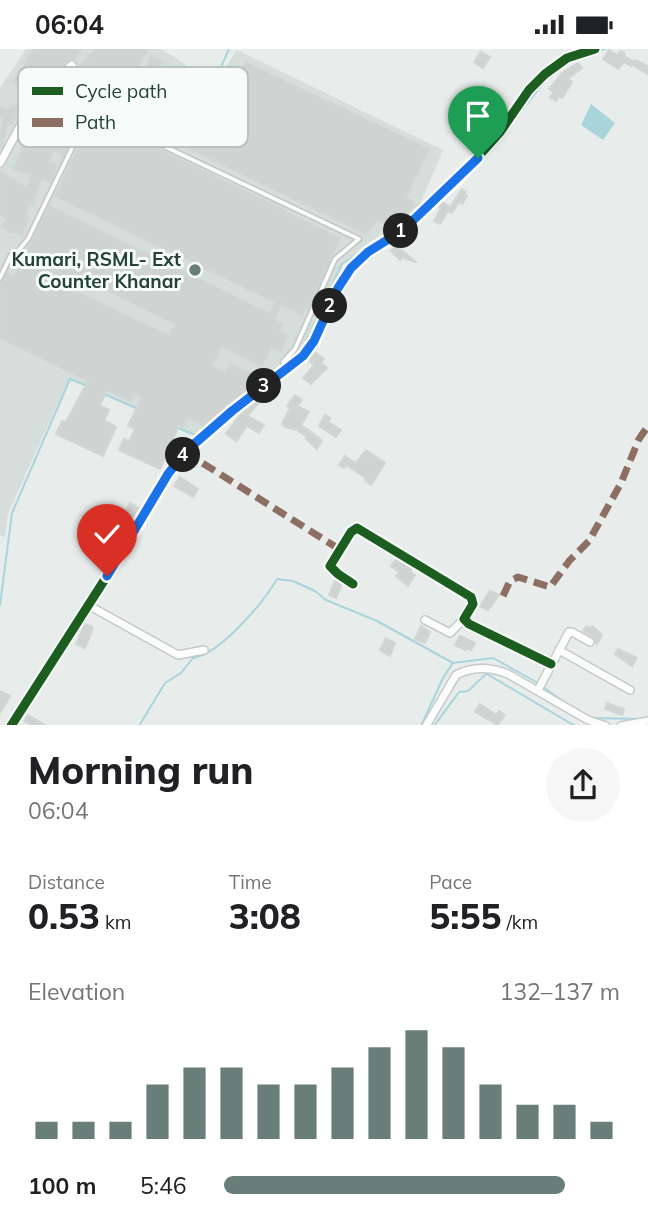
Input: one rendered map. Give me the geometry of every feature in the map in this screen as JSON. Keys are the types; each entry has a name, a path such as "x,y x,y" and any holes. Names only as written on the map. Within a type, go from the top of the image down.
{"street":[{"path":"12,725 168,474 185,452 284,365 303,356 314,341 338,288 351,268 368,252 403,230 458,179 500,132 529,90 545,74 567,58 595,49"},
{"path":"0,163 18,130"},
{"path":"353,584 330,566 351,532 357,528 471,597 473,604 464,619 450,633 425,620"},
{"path":"88,605 178,655 204,650"},
{"path":"464,619 469,624 551,664"},
{"path":"538,690 566,636 572,632 590,642"},
{"path":"559,650 629,690"},
{"path":"427,725 456,675 484,667 495,669 538,690 588,720 603,725"},
{"path":"626,725 648,721"}],"lane":[{"path":"0,278 12,253 18,251 28,239 73,147"},
{"path":"166,147 359,239 335,259 295,349 284,365"}],"shaded area":[{"path":"26,49 161,49 190,67 18,67 18,147 248,147 248,67 226,67 237,50 443,150 418,209 342,264 302,350 271,379 197,436 69,379 8,513 5,537 0,535 0,88"}],"water":[{"path":"591,104 615,123 603,140 581,125"}],"building":[{"path":"34,49 82,49 74,59 60,67 24,67 24,63"},
{"path":"96,49 148,49 136,67 79,67"},
{"path":"609,50 617,55 621,51 633,61 631,66 624,62 618,69 603,59"},
{"path":"481,52 490,57 483,68 474,62"},
{"path":"152,56 162,62 159,67 146,67"},
{"path":"635,60 648,66 648,74 632,65"},
{"path":"246,63 429,149 406,196 415,206 389,229 378,219 366,234 186,147 248,147"},
{"path":"578,63 582,68 568,79 572,82 562,98 559,96 556,101 550,97 554,92 549,89 563,72"},
{"path":"12,105 18,107 13,125 8,123 0,147 4,119 0,117 0,107 10,110"},
{"path":"23,147 68,147 58,168 63,156 54,150 48,162 56,165 51,182 41,179 33,205 29,203 25,217 29,218 22,234 2,227 7,218 0,214 0,172 28,188 31,175 14,169"},
{"path":"79,147 154,147 340,238 308,308 306,306 302,315 281,304 274,320 283,324 279,331 288,336 280,352 271,347 262,366 221,346 212,366 226,373 230,364 263,379 206,426 188,418 183,427 179,425 160,469 119,450 124,439 129,442 135,429 128,426 142,397 134,393 130,401 107,390 100,405 109,410 104,420 116,427 103,456 56,434 62,421 66,422 88,381 0,338 0,285 7,273 14,276 20,264 24,266 30,253 26,251 49,206 270,314 275,302 55,196","holes":["74,274 176,324 169,336 67,287"]},
{"path":"462,189 467,196 462,204 459,202 452,213 448,211 440,224 434,221 441,208 438,206 442,202 450,207"},
{"path":"396,245 416,262 402,257 400,260 391,251"},
{"path":"315,352 324,359 321,363 327,368 311,384 303,378 314,365 308,360"},
{"path":"295,395 302,400 297,406 309,412 301,425 322,440 317,449 307,437 282,424 290,408 287,406"},
{"path":"262,398 248,416 264,425 259,433 247,426 236,441 226,434 239,416 237,415"},
{"path":"325,415 330,418 328,422 341,430 336,437 319,426"},
{"path":"366,450 385,463 371,485 366,478 346,465 344,468 339,465 345,456 356,463"},
{"path":"180,477 198,489 193,497 174,486"},
{"path":"130,503 139,508 135,517 125,513"},
{"path":"396,559 412,569 410,572 415,575 408,586 396,576 399,572 391,566"},
{"path":"335,581 342,584 336,598 329,595"},
{"path":"490,591 499,595 488,610 480,606"},
{"path":"85,624 92,627 92,631 85,648 76,644"},
{"path":"421,626 430,632 425,643 415,639"},
{"path":"587,626 592,626 602,635 597,644 594,637 583,631"},
{"path":"460,636 475,643 471,650 455,645"},
{"path":"386,638 395,643 390,656 380,650"},
{"path":"618,649 637,658 632,666 615,654"},
{"path":"0,691 10,696 0,713"},
{"path":"607,703 624,709 622,715 605,709"},
{"path":"480,704 496,715 499,711 505,715 498,725 475,712"},
{"path":"28,715 45,725 32,725 24,721"}],"waterway":[{"path":"221,67 229,49"},
{"path":"534,80 557,59 583,49"},
{"path":"596,52 605,49"},
{"path":"579,58 591,54"},
{"path":"448,193 478,166 549,76"},
{"path":"289,363 302,350 342,264 430,200 463,168"},
{"path":"274,383 306,358 353,273 378,252 402,237 431,209"},
{"path":"0,605 12,513 70,379 85,385"},
{"path":"106,395 136,408"},
{"path":"176,427 197,436"},
{"path":"189,454 218,428"},
{"path":"155,503 186,458"},
{"path":"144,507 157,485"},
{"path":"111,577 139,529"},
{"path":"140,725 165,683 181,673 193,658 204,655 228,638 262,601 277,579 293,581 315,591 326,600 377,621 453,663 493,658 538,683"},
{"path":"421,725 452,664"},
{"path":"435,725 459,692 468,691 486,674"},
{"path":"487,674 573,725"},
{"path":"543,687 564,702"},
{"path":"593,718 640,719"}],"marked path":[{"path":"503,596 510,581 518,577 550,587 570,560 589,541 648,426"},
{"path":"185,452 339,549"}],"cycle path":[{"path":"12,725 107,576 168,474 185,452 232,411 303,356 314,341 338,288 351,268 368,252 403,230 458,179 500,132 529,90 545,74 567,58 595,49"},
{"path":"353,584 330,566 351,532 357,528 471,597 473,604 464,619 469,624 551,664"}],"place":[{"name":"Kumari, RSML- Ext Counter Khanar","path":"195,270"}],"route":[{"path":"107,576 168,474 185,452 232,411 303,356 314,341 338,288 351,268 368,252 403,230 478,158"}]}
